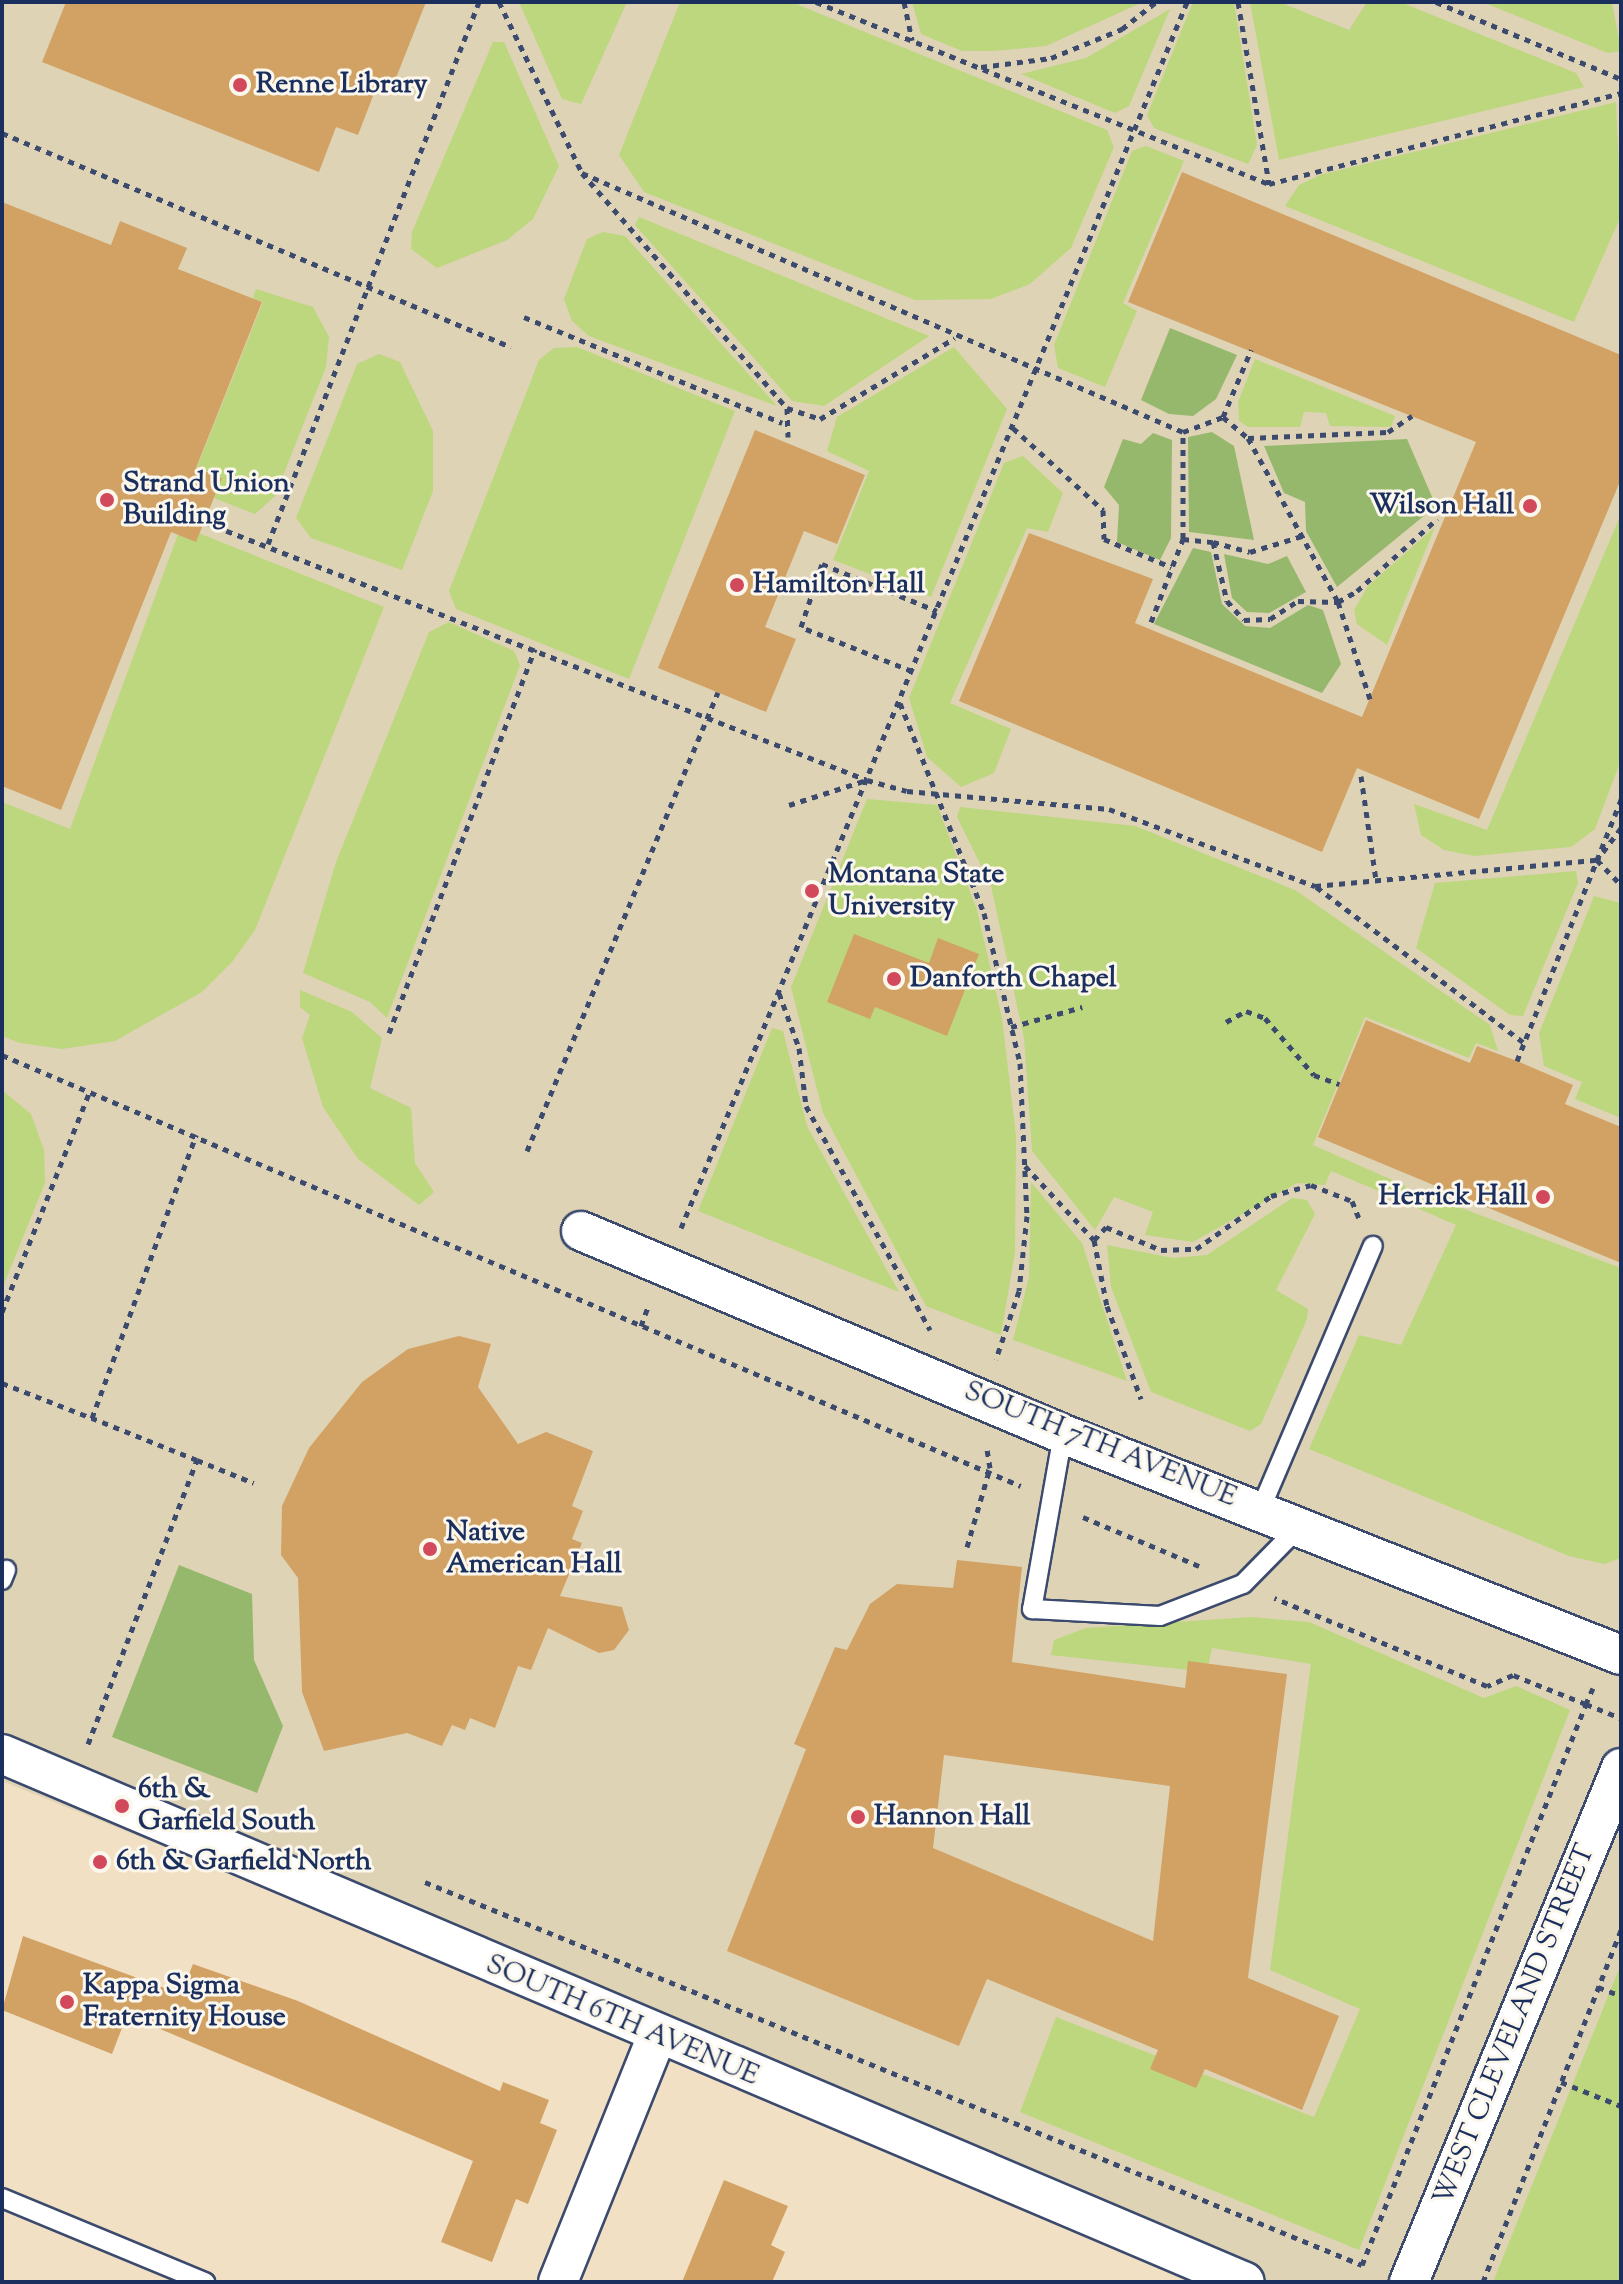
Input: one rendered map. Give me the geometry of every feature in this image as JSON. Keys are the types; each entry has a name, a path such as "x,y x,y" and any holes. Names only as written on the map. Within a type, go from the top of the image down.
{"street":[{"name":"SOUTH 7TH AVENUE","path":"581,1231 1063,1434 1261,1508 1621,1655"},
{"name":"SOUTH 6TH AVENUE","path":"2,1754 656,2038 1245,2282"},
{"name":"WEST CLEVELAND STREET","path":"1409,2282 1621,1768"},
{"path":"558,2282 656,2038"}],"lane":[{"path":"1261,1508 1373,1246"},
{"path":"1063,1434 1032,1609 1160,1616 1243,1584 1301,1525"},
{"path":"2,2198 205,2282"}],"path":[{"path":"268,544 479,2"},
{"path":"499,2 582,173 787,408 820,419 956,338"},
{"path":"816,2 1269,184 1621,93"},
{"path":"904,2 912,40"},
{"path":"980,68 1051,58 1122,29 1156,2"},
{"path":"641,1326 1037,373 1187,2"},
{"path":"1238,2 1269,184"},
{"path":"1436,2 1621,79"},
{"path":"2,133 511,347"},
{"path":"582,173 1037,373 1183,432 1223,417 1251,350"},
{"path":"524,317 782,423"},
{"path":"787,408 782,423 788,437"},
{"path":"1248,438 1388,432 1412,416"},
{"path":"1223,417 1248,438 1338,602 1370,699"},
{"path":"1013,428 1103,510 1104,539 1171,567"},
{"path":"1151,622 1183,539 1183,432"},
{"path":"1213,542 1227,601 1244,620 1270,619 1298,601 1338,602 1437,519"},
{"path":"204,522 268,544 867,780 936,794 1109,809 1315,886 1523,1042"},
{"path":"1183,539 1213,542 1250,552 1302,536"},
{"path":"912,671 801,627 822,564 937,611"},
{"path":"389,1033 535,649"},
{"path":"527,1151 718,692"},
{"path":"900,702 984,913 1011,1027 1025,1166 1019,1291 972,1395"},
{"path":"1361,776 1376,880"},
{"path":"789,805 867,780"},
{"path":"1517,1061 1621,799"},
{"path":"1315,886 1597,860 1621,828"},
{"path":"1597,860 1621,885"},
{"path":"779,993 799,1048 806,1106 972,1395 990,1468 967,1547"},
{"path":"1011,1027 1082,1007"},
{"path":"1226,1022 1246,1011 1265,1018 1314,1075 1339,1084"},
{"path":"2,1055 641,1326 990,1468 1049,1502 1487,1686 1513,1675 1621,1718"},
{"path":"2,1312 90,1091"},
{"path":"92,1418 196,1135"},
{"path":"1025,1166 1094,1240 1107,1306 1141,1399"},
{"path":"1094,1240 1106,1227 1161,1250 1196,1249 1271,1196 1311,1185 1352,1201 1373,1246"},
{"path":"2,1383 254,1483"},
{"path":"88,1744 197,1460"},
{"path":"411,1877 1362,2265 1586,1704"},
{"path":"1483,2282 1621,1929"},
{"path":"1598,1987 1621,1996"},
{"path":"1561,2082 1621,2106"}],"shaded area":[{"name":"Montana State University","path":"2,2 1621,2 1621,2282 1236,2282 2,1781"}],"green space":[{"path":"519,2 627,2 581,104 562,99"},
{"path":"680,2 791,2 1107,130 1114,147 1071,248 1030,284 991,299 915,300 644,192 619,155"},
{"path":"912,2 1143,2 1046,46 962,51 921,34"},
{"path":"1193,2 1234,2 1257,145 1248,164 1154,128 1147,115"},
{"path":"1250,2 1279,2 1349,30 1367,2 1400,2 1576,73 1584,87 1279,160"},
{"path":"1482,2 1612,2 1621,51 1608,53"},
{"path":"1170,9 1129,106 1115,113 1021,74 1086,58"},
{"path":"493,42 504,42 559,166 533,219 507,240 437,268 411,249 412,232"},
{"path":"1616,102 1621,216 1574,322 1285,206 1299,185 1320,175"},
{"path":"1146,146 1184,161 1123,303 1137,311 1105,387 1058,368 1054,345 1132,151"},
{"path":"639,217 929,336 824,406 792,401 635,225"},
{"path":"603,232 625,236 777,406 589,336 572,321 564,299 587,239"},
{"path":"256,289 313,307 329,337 326,367 275,496 255,514 214,498 222,477 197,467 263,302 253,298"},
{"path":"1170,328 1237,355 1216,399 1193,416 1169,414 1141,400"},
{"path":"577,347 735,411 629,679 456,609 449,591 539,360 554,348"},
{"path":"954,347 1007,409 931,597 833,560 869,471 827,451 837,417"},
{"path":"379,354 400,362 433,431 433,491 402,570 311,538 296,518 357,364"},
{"path":"1255,359 1395,416 1391,427 1330,426 1326,413 1304,412 1300,427 1248,427 1239,421 1238,402"},
{"path":"1212,432 1234,446 1254,540 1189,532 1188,437"},
{"path":"1153,433 1172,440 1171,538 1160,560 1117,542 1119,505 1104,487 1123,439 1141,444"},
{"path":"1407,439 1436,506 1337,587 1306,531 1305,502 1284,493 1264,446"},
{"path":"1023,456 1063,493 1048,532 1027,528 950,703 1011,729 994,773 961,787 927,757 909,698 1004,463"},
{"path":"1621,514 1621,760 1595,829 1571,847 1474,856 1444,850 1421,835 1414,804 1487,830"},
{"path":"181,526 384,607 255,930 232,962 202,992 115,1041 62,1049 20,1043 2,1036 2,802 70,829"},
{"path":"1435,527 1387,645 1357,624 1354,610 1368,586"},
{"path":"1193,548 1211,552 1222,604 1245,626 1270,628 1308,605 1323,610 1341,664 1322,693 1154,624"},
{"path":"1224,554 1268,564 1287,556 1306,592 1269,613 1247,612 1232,598"},
{"path":"449,622 514,651 520,665 387,1018 370,1002 303,973 336,862 429,632"},
{"path":"867,799 937,805 977,910 1002,1018 1016,1136 1015,1252 1001,1335 926,1306 823,1113 791,987"},
{"path":"960,807 1135,826 1295,890 1490,1025 1498,1051 1476,1043 1469,1058 1365,1017 1313,1145 1406,1186 1400,1200 1331,1171 1325,1185 1297,1183 1193,1242 1145,1235 1153,1212 1114,1197 1095,1230 1032,1151 1024,1038 991,886 957,817"},
{"path":"1576,871 1578,883 1523,1016 1510,1015 1416,948 1435,883"},
{"path":"1594,896 1621,903 1621,1118 1575,1099 1582,1082 1544,1066 1539,1033"},
{"path":"300,990 352,1012 382,1038 370,1088 411,1108 415,1163 434,1192 419,1205 358,1159 323,1107 302,1038 310,1015 300,1007"},
{"path":"772,1028 783,1031 807,1126 899,1292 698,1211"},
{"path":"2,1090 31,1114 44,1150 45,1183 2,1289"},
{"path":"1031,1182 1082,1243 1127,1381 1013,1340 1029,1277"},
{"path":"1424,1194 1621,1268 1621,1558 1604,1564 1569,1556 1309,1449 1359,1335 1401,1345 1456,1225 1417,1208"},
{"path":"1292,1198 1307,1200 1315,1214 1276,1290 1308,1309 1307,1319 1261,1424 1250,1431 1151,1392 1111,1287 1107,1245 1173,1258 1207,1255"},
{"path":"179,1565 252,1594 254,1660 283,1726 257,1793 112,1737"},
{"path":"1251,1617 1309,1622 1484,1698 1516,1686 1570,1710 1359,2250 1020,2112 1056,2017 1314,2117 1360,2009 1270,1970 1311,1664 1212,1648 1207,1672 1051,1655 1054,1640 1086,1628"},
{"path":"1621,1964 1621,2282 1493,2282"}],"building":[{"name":"Renne Library","path":"66,2 426,2 392,88 378,83 358,135 336,127 319,172 42,62"},
{"name":"Wilson Hall","path":"1182,172 1621,355 1621,479 1479,819 1357,768 1322,852 959,701 1029,533 1153,579 1135,623 1362,717 1476,442 1128,302"},
{"name":"Strand Union Building","path":"2,202 111,245 120,221 187,248 178,269 262,302 196,468 222,478 196,542 171,532 61,810 2,786"},
{"name":"Hamilton Hall","path":"755,430 865,475 837,544 804,531 765,627 796,639 766,712 658,668"},
{"path":"854,934 929,963 938,938 979,954 947,1036 875,1007 870,1019 827,1002"},
{"name":"Herrick Hall","path":"1366,1020 1470,1063 1477,1046 1517,1061 1573,1085 1565,1104 1621,1127 1621,1263 1318,1137"},
{"name":"Native American Hall","path":"459,1336 491,1344 478,1387 518,1444 546,1432 593,1451 572,1506 583,1511 572,1539 582,1543 560,1596 622,1607 629,1630 614,1650 599,1653 548,1628 531,1670 518,1666 495,1728 470,1718 465,1730 452,1725 442,1746 407,1733 324,1751 302,1692 298,1578 281,1555 282,1506 309,1448 362,1382 408,1349"},
{"name":"Hannon Hall","path":"957,1560 1022,1567 1012,1662 1185,1688 1188,1661 1287,1674 1248,1978 1339,2016 1302,2110 1205,2069 1196,2088 1150,2069 1158,2050 987,1979 959,2046 727,1951 806,1749 794,1744 835,1647 847,1650 870,1604 897,1584 953,1588","holes":["944,1755 1170,1786 1153,1941 933,1848"]},
{"path":"23,1936 181,1994 193,1964 298,2001 500,2091 503,2082 549,2100 540,2123 557,2130 528,2204 516,2199 492,2262 441,2242 473,2161 127,2015 112,2054 2,2010"},
{"path":"724,2180 788,2206 771,2245 785,2252 772,2282 682,2282"}],"place":[{"name":"Renne Library","path":"240,85"},
{"name":"Strand Union Building","path":"107,500"},
{"name":"Wilson Hall","path":"1530,506"},
{"name":"Hamilton Hall","path":"737,585"},
{"name":"Montana State University","path":"812,891"},
{"name":"Danforth Chapel","path":"894,979"},
{"name":"Herrick Hall","path":"1543,1197"},
{"name":"Native American Hall","path":"430,1549"},
{"name":"6th & Garfield South","path":"122,1806"},
{"name":"Hannon Hall","path":"858,1817"},
{"name":"6th & Garfield North","path":"100,1862"},
{"name":"Kappa Sigma Fraternity House","path":"67,2002"}]}
